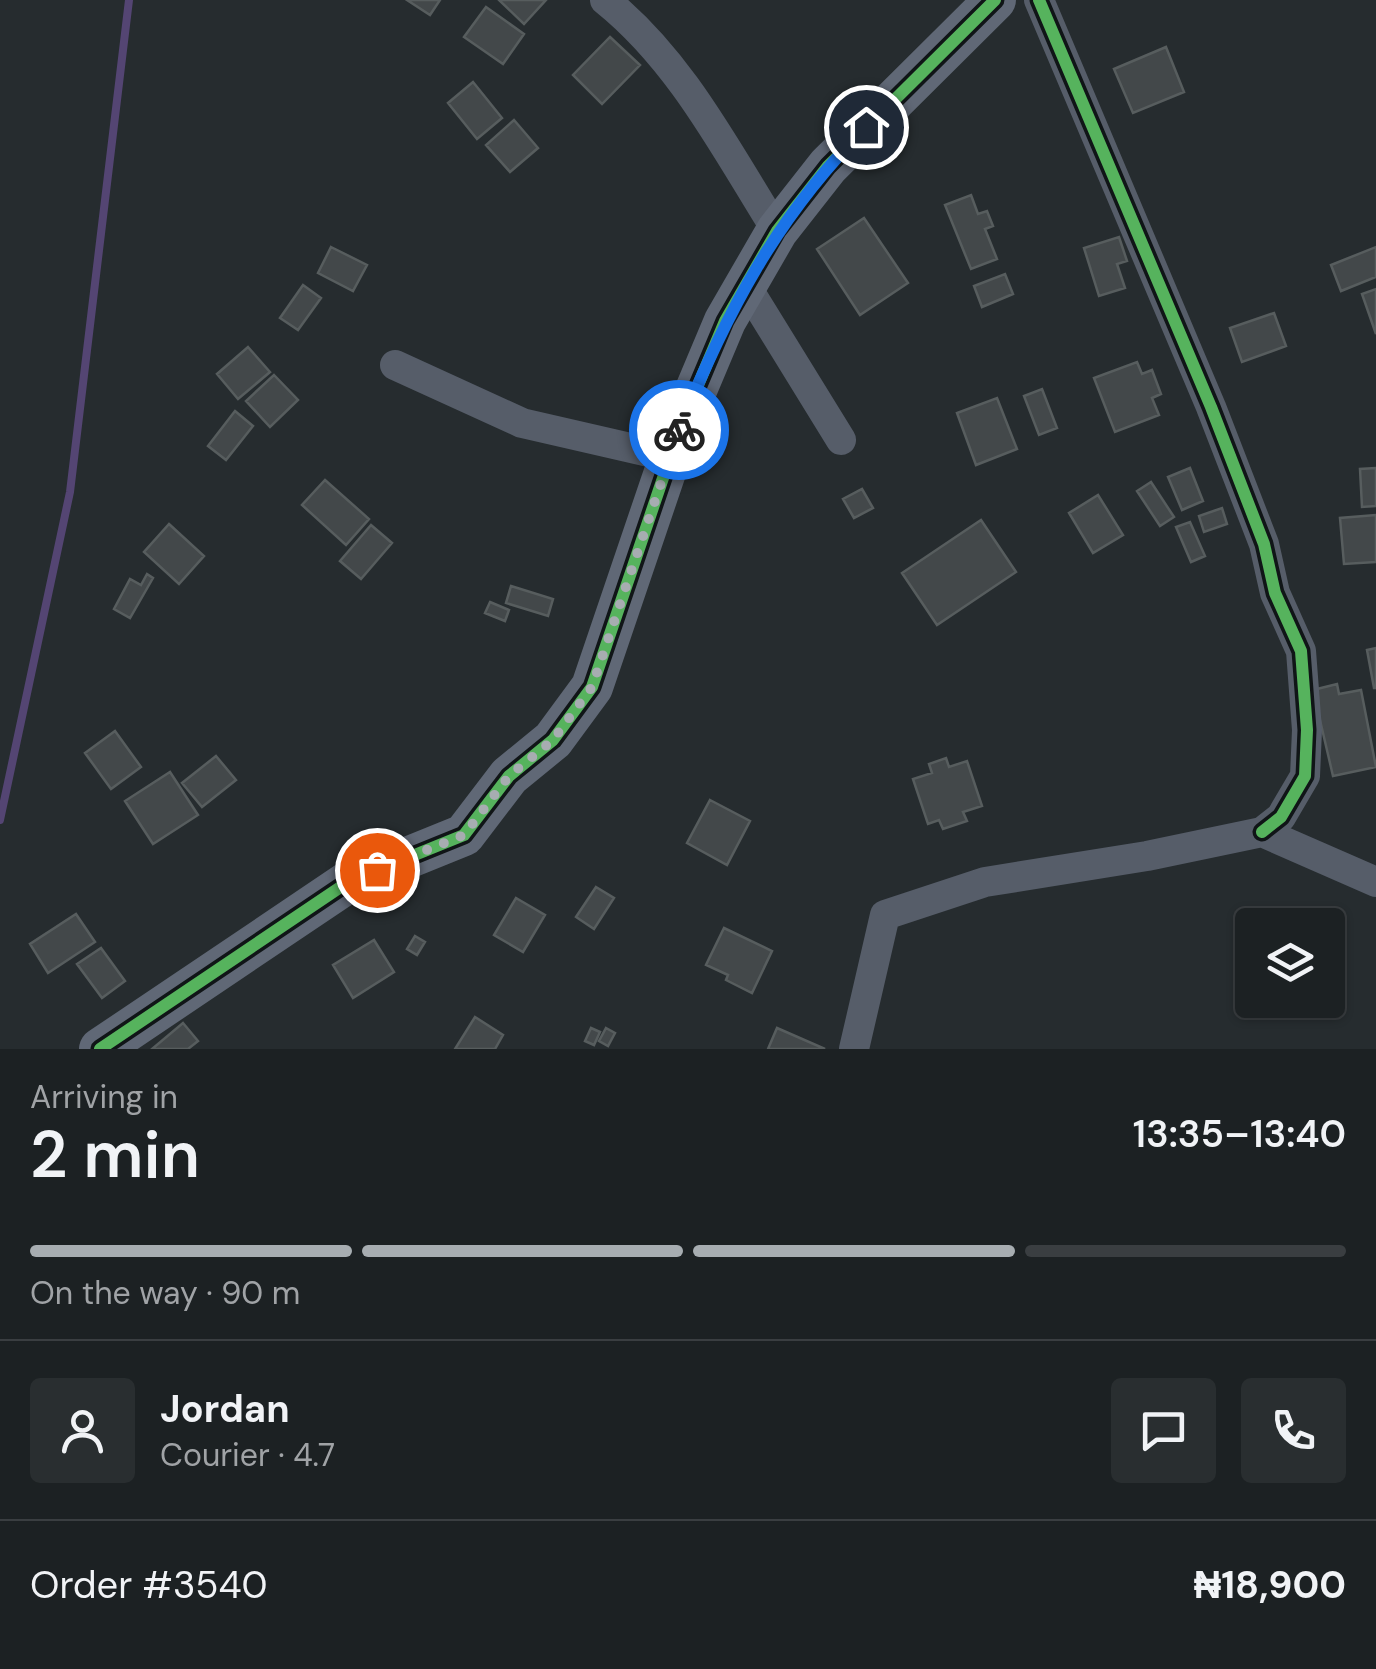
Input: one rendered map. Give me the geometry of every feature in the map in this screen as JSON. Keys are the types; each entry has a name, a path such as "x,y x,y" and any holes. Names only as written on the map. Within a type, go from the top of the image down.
{"street":[{"path":"606,0 628,18 685,84 777,231"},
{"path":"854,1049 885,915 985,882 1147,856 1262,832 1281,817 1305,776 1307,730 1301,651 1275,592 1264,544 1211,407 1039,0"},
{"path":"102,1048 348,882 464,835 509,776 553,740 592,687 670,456 725,321 777,231 828,166 990,2"},
{"path":"746,286 841,440"},
{"path":"395,366 522,423 670,456"},
{"path":"1262,832 1376,882"}],"building":[{"path":"407,0 440,0 430,15"},
{"path":"499,0 546,0 524,24"},
{"path":"486,7 524,34 503,64 464,37"},
{"path":"610,37 640,65 602,104 573,75"},
{"path":"1166,47 1184,92 1133,113 1114,69"},
{"path":"473,82 502,118 477,139 448,103"},
{"path":"514,120 538,148 510,172 486,145"},
{"path":"971,195 978,214 987,211 993,226 985,229 997,259 971,269 945,205"},
{"path":"864,218 908,283 860,315 817,249"},
{"path":"1119,237 1127,261 1117,264 1125,288 1099,296 1084,248"},
{"path":"331,247 367,265 353,291 318,273"},
{"path":"1376,247 1376,277 1341,291 1331,265"},
{"path":"1005,274 1013,294 982,307 974,286"},
{"path":"303,285 321,298 298,330 280,318"},
{"path":"1376,289 1376,334 1362,294"},
{"path":"1274,313 1286,346 1242,362 1230,328"},
{"path":"248,347 270,372 238,399 217,374"},
{"path":"1137,362 1142,374 1152,370 1161,394 1152,398 1159,415 1115,432 1094,378"},
{"path":"274,375 298,400 270,427 246,401"},
{"path":"1042,389 1057,428 1039,435 1024,396"},
{"path":"997,398 1017,449 976,465 957,413"},
{"path":"235,411 253,426 226,460 208,446"},
{"path":"1190,468 1203,501 1182,510 1168,477"},
{"path":"1376,468 1376,506 1362,507 1360,469"},
{"path":"325,480 369,519 346,545 302,505"},
{"path":"1151,482 1174,517 1160,526 1137,491"},
{"path":"862,489 873,508 854,518 843,499"},
{"path":"1098,495 1123,535 1093,553 1069,513"},
{"path":"1222,508 1227,524 1204,532 1199,516"},
{"path":"1376,515 1376,562 1344,564 1340,518"},
{"path":"981,520 1016,572 937,625 902,573"},
{"path":"1190,522 1205,556 1191,562 1176,527"},
{"path":"169,524 204,556 179,584 144,552"},
{"path":"371,525 392,543 361,579 340,561"},
{"path":"147,574 153,578 130,618 114,609 130,579 141,585"},
{"path":"511,586 553,599 548,616 506,603"},
{"path":"490,602 509,610 505,621 485,613"},
{"path":"1376,648 1376,688 1374,688 1367,650"},
{"path":"1337,684 1339,694 1361,690 1376,767 1333,776 1313,690"},
{"path":"115,731 141,767 111,789 85,753"},
{"path":"216,756 236,780 202,807 182,783"},
{"path":"946,758 949,767 967,761 982,806 963,812 967,821 943,829 939,820 928,824 913,779 932,773 929,764"},
{"path":"170,772 198,815 153,844 125,801"},
{"path":"710,800 750,821 727,865 687,843"},
{"path":"596,887 614,898 594,929 576,917"},
{"path":"516,898 545,915 523,952 494,935"},
{"path":"76,914 95,942 48,973 30,944"},
{"path":"724,928 772,951 752,993 706,965"},
{"path":"415,936 425,942 417,955 407,949"},
{"path":"374,940 394,972 353,998 333,965"},
{"path":"101,948 125,981 102,998 77,964"},
{"path":"475,1017 503,1035 495,1049 455,1049"},
{"path":"183,1023 198,1041 188,1049 152,1049"},
{"path":"591,1028 600,1032 594,1045 585,1041"},
{"path":"606,1028 615,1033 608,1046 599,1041"},
{"path":"777,1028 825,1049 768,1049"}],"waterway":[{"path":"0,820 70,492 129,0"}],"cycle path":[{"path":"100,1049 348,882 464,835 509,776 553,740 592,687 680,428 725,321 777,231 828,166 995,0"},
{"path":"1039,0 1211,407 1264,544 1275,593 1301,651 1307,730 1305,776 1281,817 1262,832"}],"way so far":[{"path":"377,870 464,835 509,776 553,740 574,714 592,687 679,430"}],"route":[{"path":"679,430 725,321 777,231 828,166 866,127"}]}
